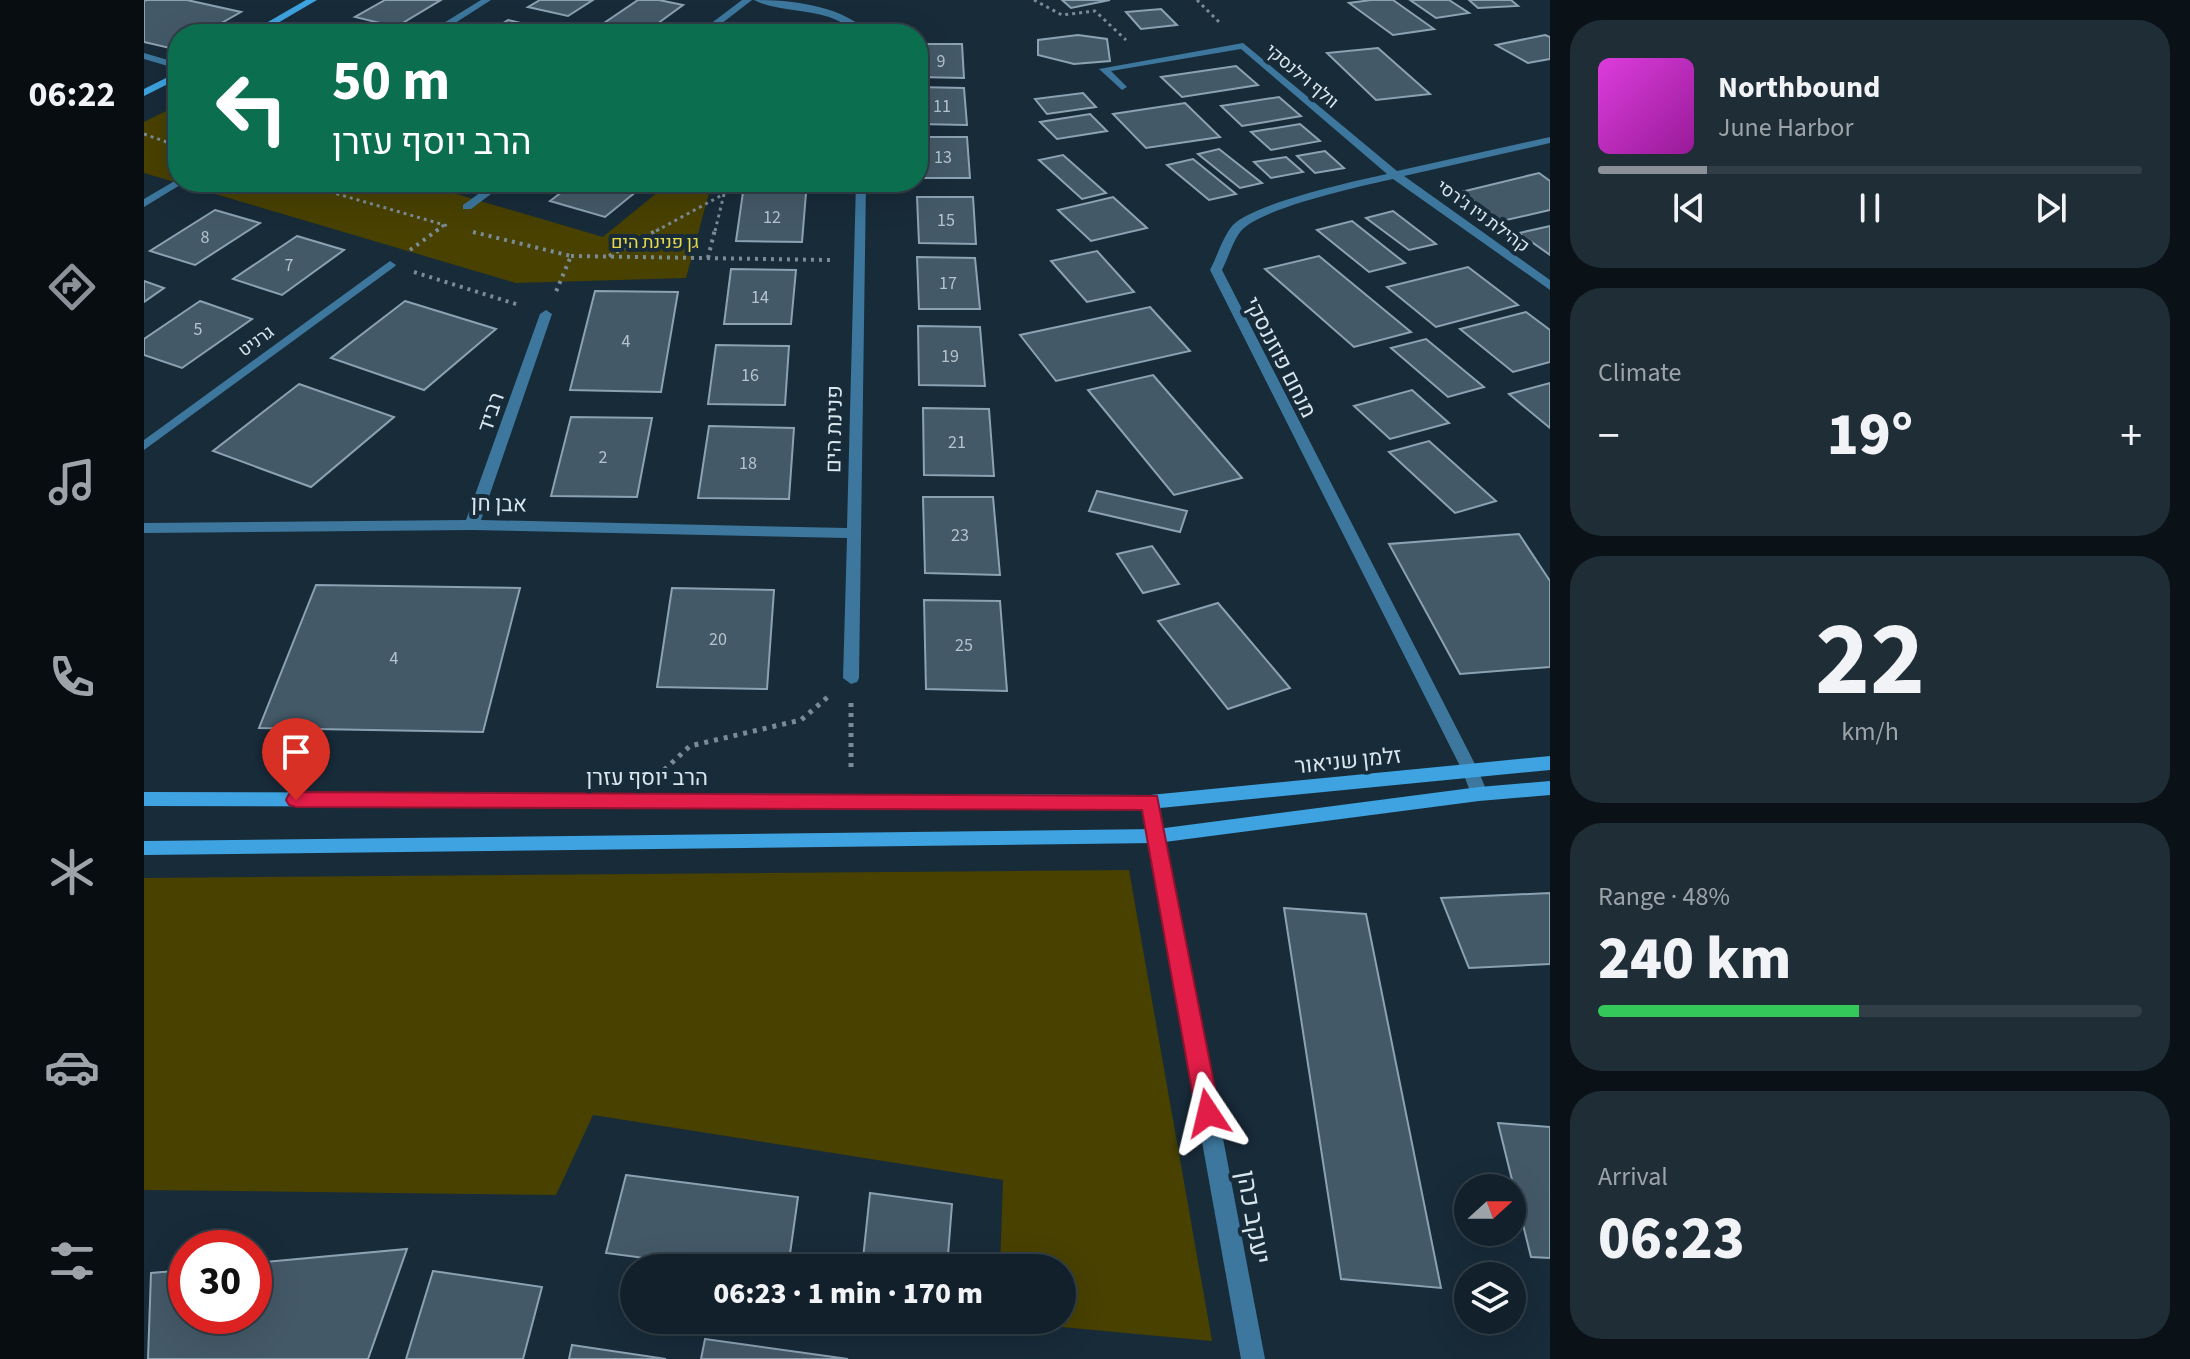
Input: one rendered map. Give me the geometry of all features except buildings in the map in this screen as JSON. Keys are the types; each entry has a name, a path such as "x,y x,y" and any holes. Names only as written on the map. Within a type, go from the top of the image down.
{"street":[{"path":"270,24 313,0"},
{"path":"447,24 487,0"},
{"path":"716,24 748,0"},
{"path":"758,0 839,17 855,24"},
{"name":"וולף וילנסקי","path":"1122,87 1104,69 1243,46 1395,175"},
{"path":"144,56 168,63"},
{"path":"144,93 168,80"},
{"name":"מנחם פוזננסקי","path":"1479,794 1470,770 1216,270 1237,228 1261,213 1395,175 1550,140"},
{"name":"קהילת ניו ג'רסי","path":"1395,175 1550,286"},
{"path":"144,204 168,189"},
{"path":"467,207 488,192"},
{"name":"פנינת הים","path":"851,678 861,192"},
{"name":"גרניט","path":"144,446 390,265"},
{"name":"רביד","path":"472,525 546,314"},
{"name":"אבן חן","path":"144,528 472,525 852,533"},
{"name":"זלמן שניאור","path":"1150,802 1550,763"},
{"path":"144,848 1157,836 1479,794 1550,788"},
{"name":"הרב יוסף עזרן","path":"144,799 1150,802"},
{"name":"יעקב כהן","path":"1150,802 1253,1359"}],"path":[{"path":"1034,0 1062,15 1095,11 1150,62"},
{"path":"144,134 168,142"},
{"path":"330,192 458,228"},
{"path":"609,256 724,194"},
{"path":"708,258 724,194"},
{"path":"390,265 467,207"},
{"path":"472,232 571,256 859,261"},
{"path":"390,265 546,314 571,256"},
{"path":"629,801 690,746 801,720 851,678"},
{"path":"851,678 851,801"}],"green space":[{"name":"גן פנינת הים","path":"168,110 168,180 144,173 144,122"},
{"name":"גן פנינת הים","path":"208,192 450,192 603,237 658,192 709,192 686,278 516,283"},
{"path":"1129,870 1212,1341 1076,1328 1076,1254 1000,1254 1003,1180 593,1115 556,1195 144,1190 144,878"}],"route":[{"path":"296,800 1150,802 1208,1113"}]}
